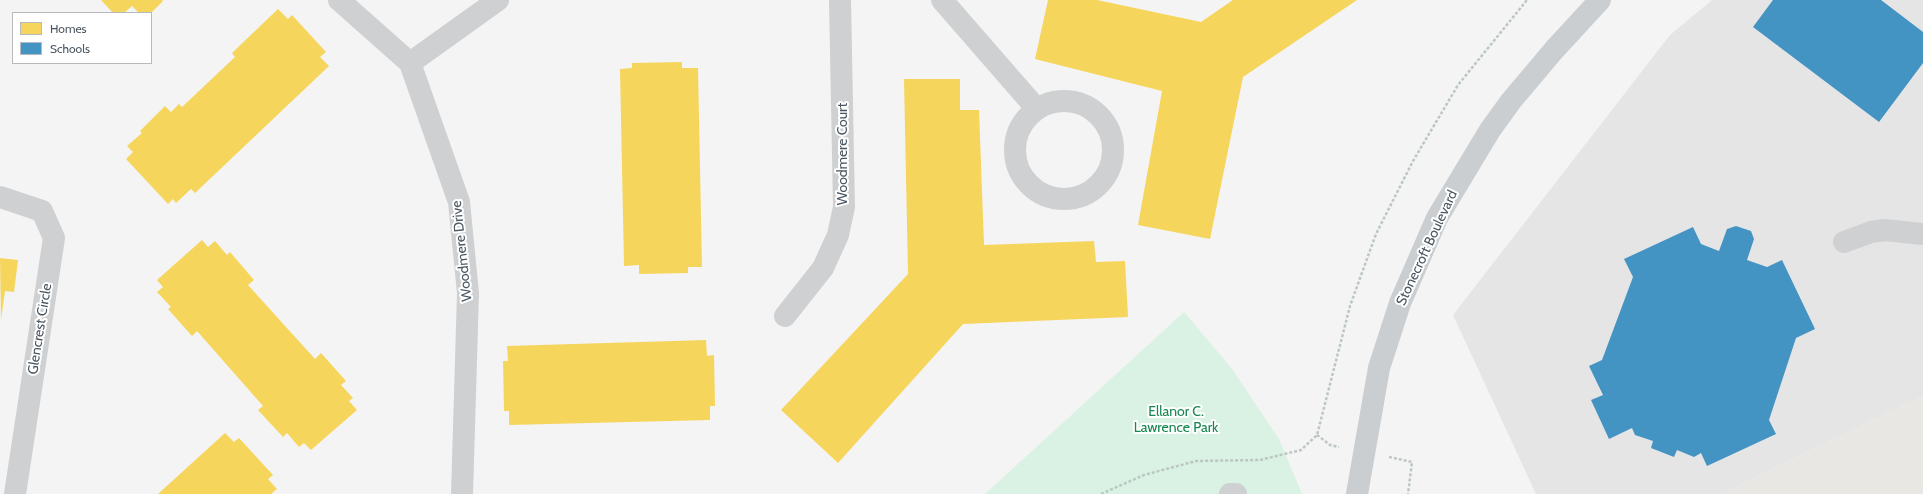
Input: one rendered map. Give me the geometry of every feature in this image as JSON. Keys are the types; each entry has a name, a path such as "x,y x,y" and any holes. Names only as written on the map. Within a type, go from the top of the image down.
{"main road":[{"name":"Stonecroft Boulevard","path":"1358,494 1379,368 1400,303 1437,218 1479,148 1511,101 1600,0"}],"street":[{"name":"Woodmere Drive","path":"339,0 410,62 459,202 468,293 462,494"},
{"path":"410,62 498,0"},
{"name":"Woodmere Court","path":"785,316 823,268 838,235 844,207 840,0"},
{"path":"942,0 1036,108"},
{"path":"1057,100 1086,104 1107,123 1114,142 1110,172 1098,187 1071,200 1052,199 1042,196 1021,176 1014,157 1019,128 1036,108 1057,100"},
{"name":"Glencrest Circle","path":"0,197 42,211 54,238 15,494"},
{"path":"1844,242 1871,232 1885,230 1899,230 1923,234"},
{"path":"1230,494 1236,494"}],"path":[{"path":"1100,494 1144,475 1196,461 1260,460 1301,450 1317,435 1350,306 1376,234 1413,161 1458,85 1527,0"}],"shaded area":[{"path":"1712,0 1923,0 1923,396 1721,494 1536,494 1453,315 1670,35"},
{"path":"1923,396 1923,494 1721,494"}],"green space":[{"name":"Ellanor C. Lawrence Park","path":"1184,312 1232,369 1279,439 1302,494 985,494"}],"building: Homes":[{"path":"101,0 163,1 152,12 138,12 132,6 125,12 112,12"},
{"path":"1048,0 1097,0 1201,22 1233,0 1357,0 1243,77 1210,239 1138,225 1162,91 1035,59"},
{"path":"278,9 288,19 292,15 326,52 320,57 329,66 195,193 191,189 176,203 173,199 168,204 126,159 133,152 127,146 142,133 140,131 165,106 171,112 179,104 182,107 235,57 232,53"},
{"path":"682,62 682,68 698,68 702,267 688,267 688,273 639,274 639,265 624,266 620,69 632,68 632,63"},
{"path":"904,79 960,79 960,110 979,110 984,245 1094,241 1096,262 1125,261 1128,317 963,324 838,463 781,410 908,274"},
{"path":"202,240 208,247 215,241 227,255 230,252 254,280 248,285 315,359 321,353 346,381 341,385 353,398 349,401 357,410 311,450 304,443 299,447 287,433 283,437 258,410 263,406 197,331 192,336 168,309 171,307 157,292 163,287 157,280"},
{"path":"0,258 18,260 14,292 5,291 1,320"},
{"path":"706,340 707,356 714,355 715,406 710,406 710,420 509,425 509,411 504,411 503,361 508,361 507,346"},
{"path":"225,433 234,442 239,438 273,475 268,479 277,489 271,494 158,494"}],"building: Schools":[{"path":"1773,0 1881,0 1923,32 1923,63 1879,122 1753,27"},
{"path":"1736,226 1751,231 1754,239 1747,260 1767,267 1782,260 1815,329 1796,338 1769,420 1776,434 1707,466 1701,453 1694,457 1677,450 1674,457 1651,448 1653,441 1635,435 1632,428 1609,439 1591,400 1603,395 1589,366 1602,360 1633,277 1624,259 1693,227 1701,244 1719,251 1727,229"}]}
